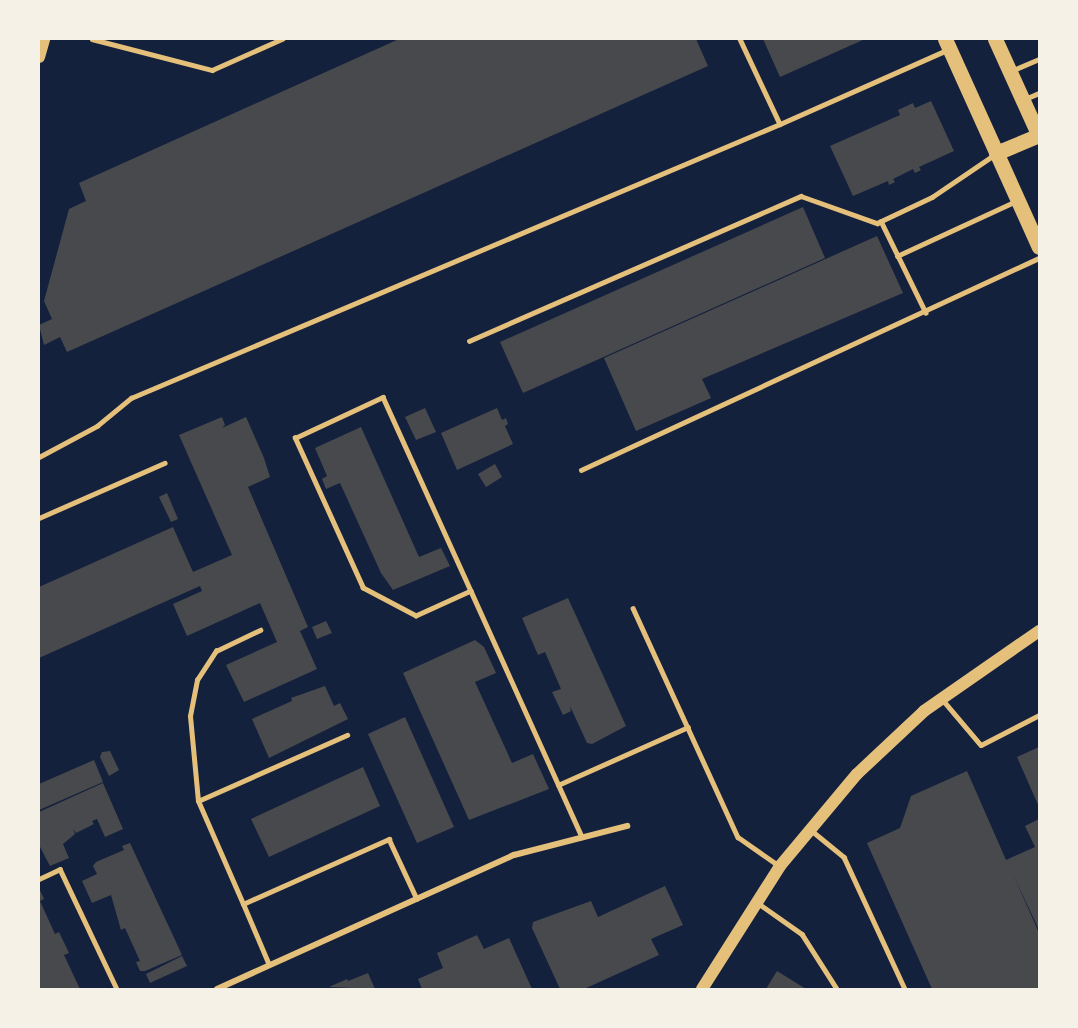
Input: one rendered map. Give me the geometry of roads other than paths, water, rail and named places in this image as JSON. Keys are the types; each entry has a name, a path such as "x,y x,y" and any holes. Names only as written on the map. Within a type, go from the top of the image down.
{"main road":[{"path":"39,57 44,39"},
{"path":"995,39 1039,135 996,153"},
{"path":"947,44 1039,246"},
{"path":"702,989 780,866 809,828 857,774 941,698 1039,631"}],"street":[{"path":"217,989 514,855 627,826"}],"lane":[{"path":"92,39 212,70 282,39"},
{"path":"740,39 780,124"},
{"path":"39,457 97,426 131,398 780,124 947,44"},
{"path":"1010,72 1039,59"},
{"path":"1023,100 1039,93"},
{"path":"469,341 801,196 876,223 932,197 996,153"},
{"path":"897,256 1017,200"},
{"path":"881,221 926,313"},
{"path":"581,470 926,313 1039,258"},
{"path":"471,591 416,616 363,588 295,438 382,397 471,591 582,837"},
{"path":"39,518 164,463"},
{"path":"633,608 738,837 780,866"},
{"path":"260,630 216,651 196,680 190,716 198,801 270,965"},
{"path":"941,698 981,745 1039,715"},
{"path":"558,785 688,727"},
{"path":"198,801 347,735"},
{"path":"809,828 844,857 905,989"},
{"path":"243,904 389,839 417,898"},
{"path":"39,879 60,869 117,989"},
{"path":"758,903 802,934 837,989"}]}
